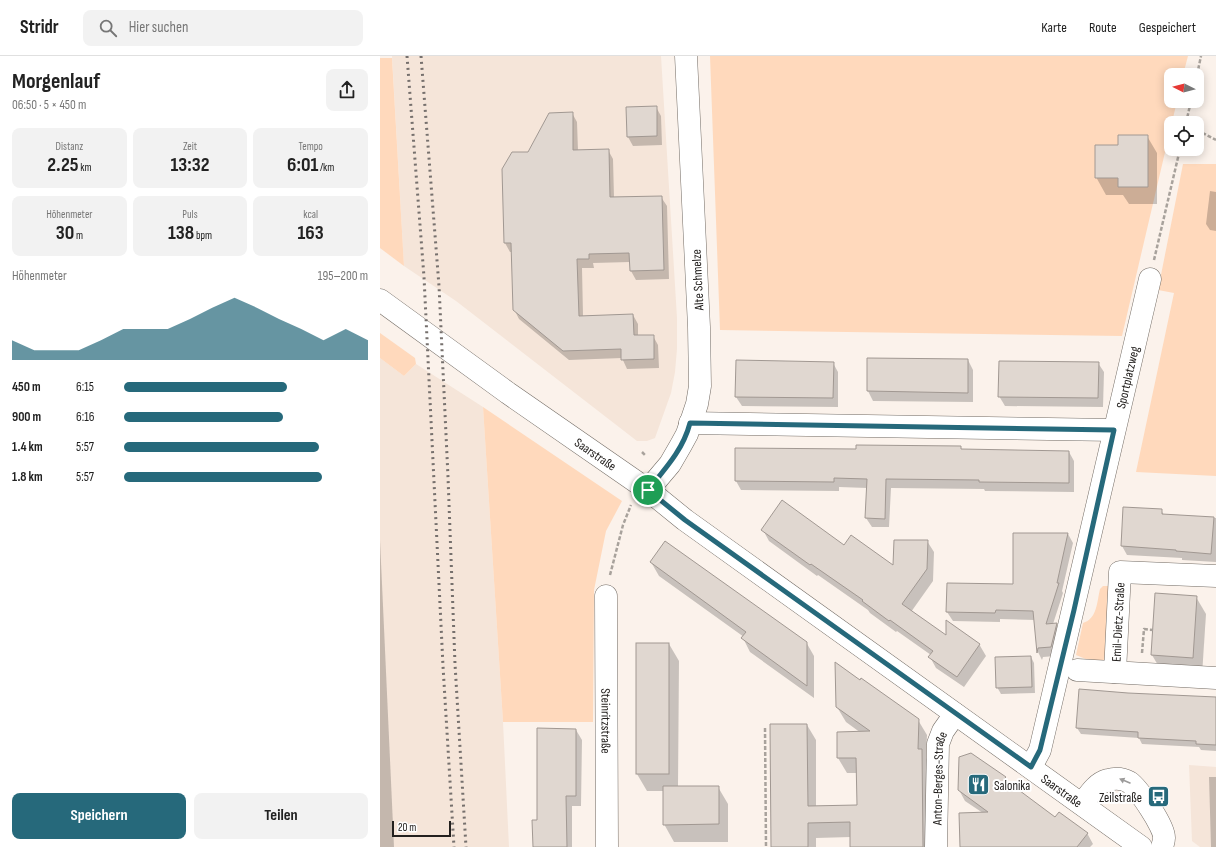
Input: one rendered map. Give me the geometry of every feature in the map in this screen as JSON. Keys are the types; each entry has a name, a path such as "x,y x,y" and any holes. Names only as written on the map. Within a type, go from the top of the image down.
{"street":[{"name":"Alte Schmelze","path":"648,490 670,464 687,434 697,404 700,386 686,56"},
{"name":"Sportplatzweg","path":"1031,767 1040,750 1150,279"},
{"name":"Saarstraße","path":"380,300 508,393 648,490 685,520 1141,847"},
{"path":"690,423 1114,430"},
{"name":"Emil-Dietz-Straße","path":"1115,672 1120,572 1216,576"},
{"name":"Steinritzstraße","path":"606,596 607,847"},
{"path":"1077,670 1216,678"},
{"name":"Anton-Berges-Straße","path":"936,847 938,744 955,714"},
{"path":"1082,804 1099,784 1107,780 1120,778 1128,782 1137,788 1156,817 1164,837 1162,847"}],"path":[{"path":"1199,68 1202,56"},
{"path":"1204,134 1216,140"},
{"path":"1150,279 1178,156"},
{"path":"642,452 645,455"},
{"path":"606,596 610,571 623,525 631,505"},
{"path":"1141,673 1144,629 1153,630"},
{"path":"765,728 766,847"}],"shaded area":[{"path":"392,56 661,56 677,318 677,349 671,393 655,438 647,441 637,441 456,301 404,266"},
{"path":"710,56 1188,56 1185,68 1164,68 1164,108 1175,108 1173,116 1164,116 1164,156 1122,336 720,330"},
{"path":"380,58 392,58 404,266 380,248"},
{"path":"1183,164 1216,164 1216,476 1136,472 1174,293 1158,290"},
{"path":"380,333 415,358 416,364 404,376 380,358"},
{"path":"380,358 404,376 416,364 483,407 503,722 509,847 380,847"},
{"path":"483,407 622,501 606,531 594,590 593,722 503,722"},
{"path":"1103,586 1109,586 1107,656 1103,663 1098,664 1076,655 1083,623 1088,621 1094,614 1100,589"},
{"path":"1189,765 1216,767 1216,847 1200,847 1192,841"}],"building":[{"path":"657,106 657,136 627,137 626,107"},
{"path":"573,112 573,150 609,149 610,197 662,196 664,270 630,271 629,253 589,254 589,259 577,259 579,316 633,314 634,335 654,335 654,359 621,360 621,349 563,351 513,310 511,243 504,243 502,169 512,152 528,152 549,113"},
{"path":"1118,135 1148,135 1148,187 1118,187 1118,178 1095,178 1095,145 1118,145"},
{"path":"867,358 968,359 968,393 867,391"},
{"path":"736,360 834,362 833,398 735,397"},
{"path":"999,361 1099,362 1098,398 998,397"},
{"path":"856,445 961,446 961,449 1069,451 1069,483 886,479 885,519 865,518 867,479 834,478 834,482 735,481 735,448 856,449"},
{"path":"782,500 844,545 851,535 893,565 894,540 928,540 927,569 902,604 946,635 946,620 980,644 957,677 928,657 933,651 890,620 889,621 862,601 863,600 761,530"},
{"path":"1123,507 1162,509 1162,514 1214,517 1211,554 1121,546"},
{"path":"1013,533 1068,533 1057,583 1059,583 1046,624 1057,623 1051,647 1038,648 1037,653 1033,611 996,610 995,613 946,612 947,583 1013,584"},
{"path":"665,541 807,642 807,686 741,638 746,632 650,562"},
{"path":"1155,593 1197,596 1193,658 1151,655"},
{"path":"636,643 669,643 669,774 636,774"},
{"path":"1031,656 1032,687 996,688 995,657"},
{"path":"835,662 860,680 861,678 919,719 918,749 922,749 923,847 850,847 850,822 808,823 808,847 771,847 770,724 807,724 808,806 857,805 856,758 837,758 837,732 870,731 836,707"},
{"path":"1079,689 1216,697 1216,745 1196,744 1196,741 1138,738 1138,732 1076,728"},
{"path":"537,728 576,729 576,796 566,796 567,847 533,847 532,820 537,820"},
{"path":"971,753 1006,777 1004,779 1055,817 1059,812 1088,833 1077,847 960,847 959,813 988,812 958,790 959,757"},
{"path":"663,786 719,786 719,824 663,825"}],"railway":[{"path":"407,56 424,277 443,666 454,847"},
{"path":"421,56 439,286 455,664 466,847"}],"place":[{"name":"Salonika","path":"979,785"},
{"name":"Zeilstraße","path":"1158,797"}],"route":[{"path":"690,423 1114,430 1074,610 1040,750 1031,767 955,714 690,522 685,520 648,490 670,464 687,434 690,423"}]}
